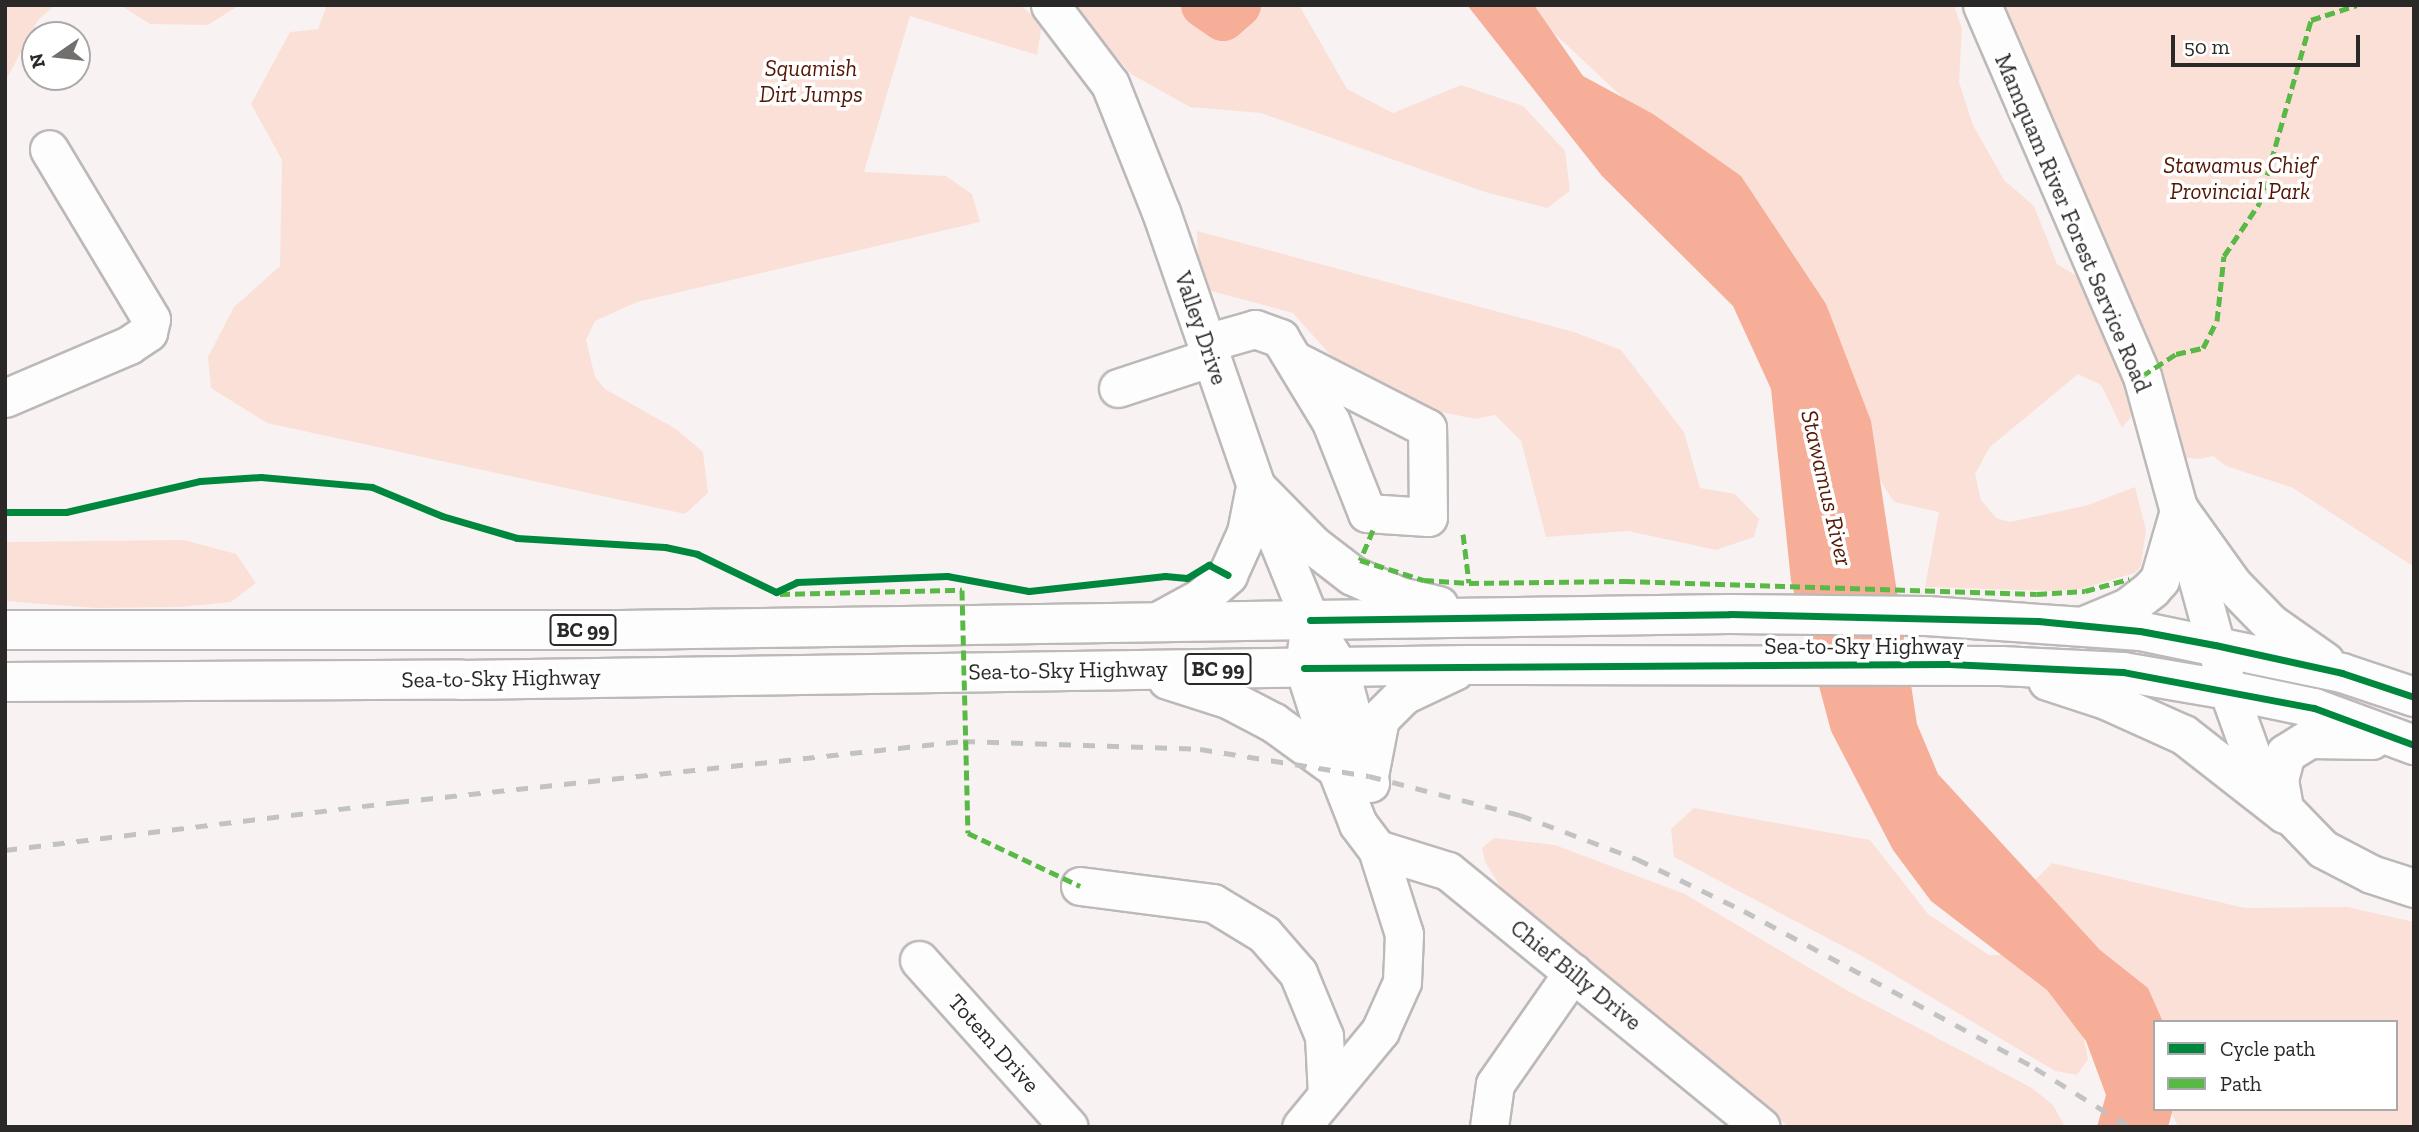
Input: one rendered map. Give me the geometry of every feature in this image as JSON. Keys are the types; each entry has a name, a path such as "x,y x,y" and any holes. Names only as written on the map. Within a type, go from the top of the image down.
{"highway":[{"path":"1256,487 1314,546 1353,576 1400,597 1489,617"},
{"path":"1160,621 1202,598 1228,575 1247,533 1256,487"},
{"path":"2085,626 2128,608 2152,589 2168,558 2180,511"},
{"path":"2180,511 2233,584 2271,624 2342,673"},
{"name":"Sea-to-Sky Highway","path":"5,630 621,630 1730,614 1927,616 2085,626 2215,645 2342,673 2414,697"},
{"name":"Sea-to-Sky Highway","path":"5,682 461,681 1469,665 1949,664 2123,672 2314,708 2408,743"},
{"path":"1133,669 1228,699 1274,723 1352,772 1380,719 1404,695 1469,665"},
{"path":"2001,666 2106,700 2184,735 2285,814"},
{"path":"2285,814 2279,780 2286,754 2310,739 2408,743"}],"street":[{"name":"Valley Drive","path":"1050,5 1110,84 1209,350 1256,487 1310,620 1322,667"},
{"name":"Mamquam River Forest Service Road","path":"1982,5 2142,376 2228,691 2263,787 2285,814 2323,849 2371,874 2414,888"},
{"path":"5,398 129,345 148,332 151,319 49,149"},
{"path":"1118,388 1209,350 1267,330 1280,338 1298,362 1331,422 1367,513 1428,517 1427,428 1298,362"},
{"path":"1301,1127 1380,1031 1402,982 1404,934 1377,849 1379,817 1352,772 1322,667"},
{"name":"Chief Billy Drive","path":"1377,849 1448,871 1760,1127"},
{"path":"1080,886 1213,903 1264,934 1298,973 1324,1036 1327,1095"},
{"name":"Totem Drive","path":"919,960 1069,1127"},
{"path":"1489,1127 1495,1084 1573,972"}],"green space":[{"path":"5,5 55,5 37,21 21,21 21,52 5,82"},
{"path":"120,5 238,6 208,25 150,24"},
{"name":"Squamish Dirt Jumps","path":"327,5 1020,5 1042,24 1037,55 910,16 864,172 946,176 972,194 980,222 637,302 595,321 586,340 595,377 605,389 676,429 703,452 708,493 685,514 267,423 211,388 208,357 234,307 280,266 282,160 251,104 290,32 318,29"},
{"path":"1072,5 1299,5 1347,89 1393,113 1461,85 1523,106 1565,151 1570,191 1547,208 1485,192 1261,113 1190,107 1131,74"},
{"path":"1524,5 1954,5 1962,29 1959,82 1973,125 2004,180 2034,206 2057,264 2080,278 2124,366 2135,412 2122,428 2101,385 2078,374 1990,447 1975,474 1981,500 1996,518 2010,522 2088,505 2135,487 2146,530 2141,566 2135,573 2081,589 2052,591 1925,587 1939,512 1894,502 1653,126"},
{"name":"Stawamus Chief Provincial Park","path":"1974,5 2414,5 2414,567 2293,488 2226,466 2213,456 2200,459 2170,456"},
{"path":"1197,231 1574,332 1621,350 1684,432 1700,488 1735,494 1759,519 1754,537 1716,550 1628,531 1546,537 1521,441 1495,415 1475,419 1422,408 1335,360 1293,313 1211,291 1198,259"},
{"path":"184,540 236,554 256,583 231,602 180,607 95,608 5,601 5,542"},
{"path":"1694,808 1870,840 1928,914 1989,955 2028,955 2079,1015 2088,1059 2077,1075 2055,1071 1869,960 1674,857 1671,829"},
{"path":"1494,838 1555,845 1685,894 1850,992 2032,1088 2053,1105 2065,1127 1789,1127 1620,998 1505,894 1485,862 1482,848"},
{"path":"2052,863 2245,908 2347,907 2414,922 2414,1127 2178,1127 2171,1111 2398,1111 2398,1020 2153,1020 2031,884"}],"water":[{"path":"1467,5 1534,5 1583,76 1653,114 1741,176 1826,304 1871,421 1917,724 1938,774 2100,950 2148,988 2162,1020 2153,1020 2153,1111 2172,1111 2168,1127 2097,1127 2106,1095 2086,1041 2047,990 1931,901 1893,850 1831,731 1791,581 1771,389 1733,306 1602,176"}],"waterway":[{"name":"Stawamus River","path":"1204,5 1223,18 1238,5"}],"railway":[{"path":"5,850 397,802 963,741 1200,749 1369,776 1520,815 1637,859 1744,911 2035,1068 2130,1127"}],"marked path":[{"path":"2142,376 2176,354 2203,348 2217,321 2224,256 2259,204 2311,20 2357,5"},
{"path":"1373,530 1360,560 1424,580 1469,583 1625,581 2037,594 2085,591 2129,579"},
{"path":"1463,534 1469,583"},
{"path":"780,594 962,590 968,833 1080,886"}],"cycle path":[{"path":"5,512 66,512 200,481 261,477 372,487 442,516 517,538 665,547 697,554 776,592 797,582 947,576 1029,591 1165,576 1187,578 1209,565 1228,575"},
{"path":"1310,620 1730,614 2038,621 2140,631 2215,645 2342,673 2414,697"},
{"path":"1304,668 1949,664 2123,672 2314,708 2414,745"}]}
